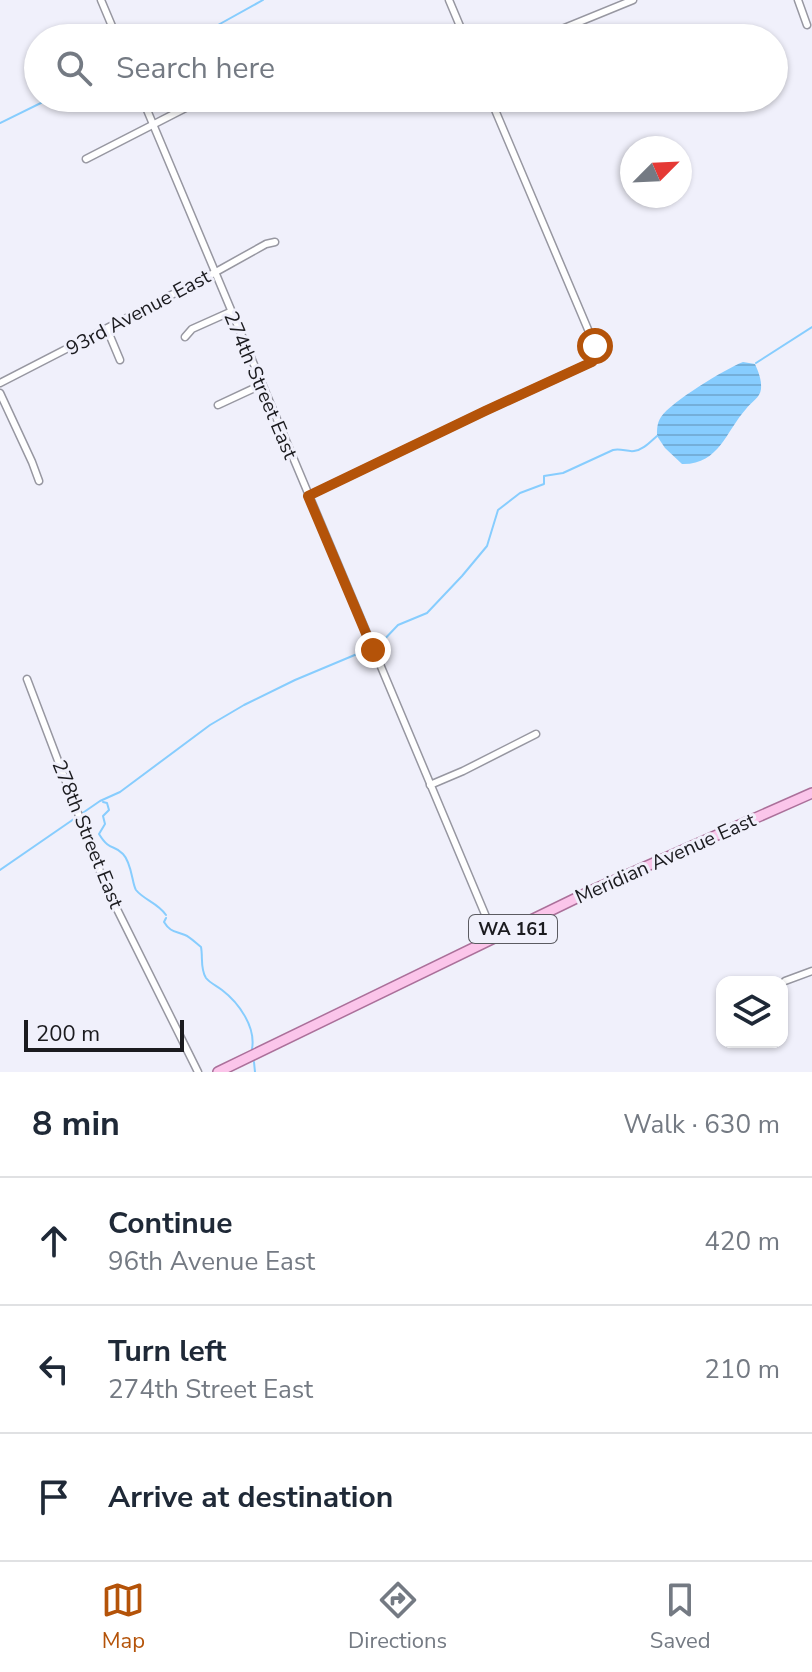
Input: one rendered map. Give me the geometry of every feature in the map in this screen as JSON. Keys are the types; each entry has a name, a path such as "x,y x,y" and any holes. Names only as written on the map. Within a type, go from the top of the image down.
{"main road":[{"name":"Meridian Avenue East","path":"218,1072 637,869 812,793"}],"street":[{"path":"101,0 111,24"},
{"path":"449,0 459,24"},
{"path":"574,24 633,0"},
{"path":"798,0 807,25"},
{"name":"274th Street East","path":"147,112 495,938"},
{"path":"86,159 178,112"},
{"path":"308,496 597,357 496,112"},
{"name":"93rd Avenue East","path":"0,383 275,242"},
{"path":"185,337 192,329 230,312"},
{"path":"107,329 120,360"},
{"path":"218,405 261,385"},
{"path":"0,393 39,481"},
{"name":"278th Street East","path":"27,679 106,887 198,1072"},
{"path":"430,785 536,734"},
{"path":"788,980 812,971"}],"water":[{"path":"743,362 755,364 761,382 759,395 713,453 695,463 682,464 657,436 661,417 699,386"}],"waterway":[{"path":"220,24 263,0"},
{"path":"0,123 24,111"},
{"path":"756,363 812,327"},
{"path":"379,645 398,625 427,613 462,576 487,546 498,510 520,493 544,484 544,476 563,473 613,450 637,450 657,436"},
{"path":"0,870 100,801 120,792 210,725 295,680 369,649"},
{"path":"103,802 107,803 109,810 103,816 105,824 99,834 126,858 136,890 166,915"},
{"path":"166,918 164,922 168,928 187,936 201,947 204,974 228,995 245,1016 253,1041 252,1049"},
{"path":"254,1062 255,1072"}],"route":[{"path":"373,650 308,496 592,362 597,357 595,346"}]}
